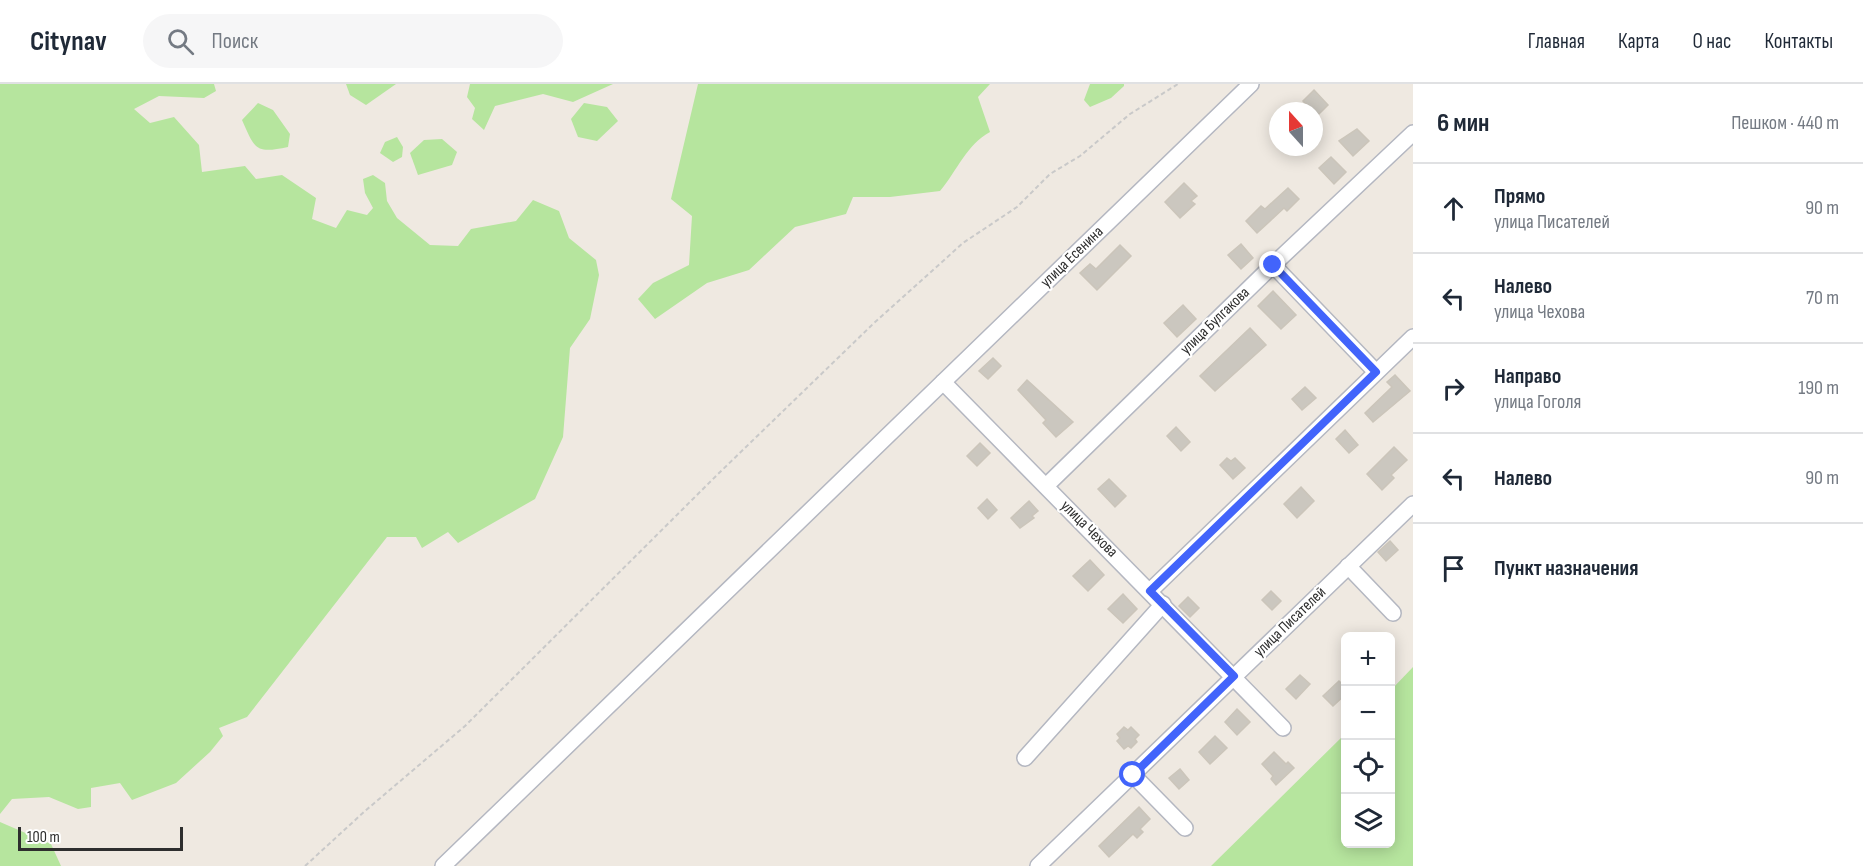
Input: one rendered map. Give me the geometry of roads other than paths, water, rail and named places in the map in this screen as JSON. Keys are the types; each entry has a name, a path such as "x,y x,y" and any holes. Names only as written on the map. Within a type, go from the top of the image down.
{"street":[{"name":"улица Есенина","path":"443,866 1251,84"},
{"name":"улица Булгакова","path":"1046,486 1273,265 1413,133"},
{"path":"1273,265 1376,372"},
{"path":"1150,591 1413,337"},
{"name":"улица Чехова","path":"943,382 1283,728"},
{"name":"улица Писателей","path":"1038,866 1413,504"},
{"path":"1348,566 1393,614"},
{"path":"1025,758 1163,604"},
{"path":"1133,775 1185,828"}]}
